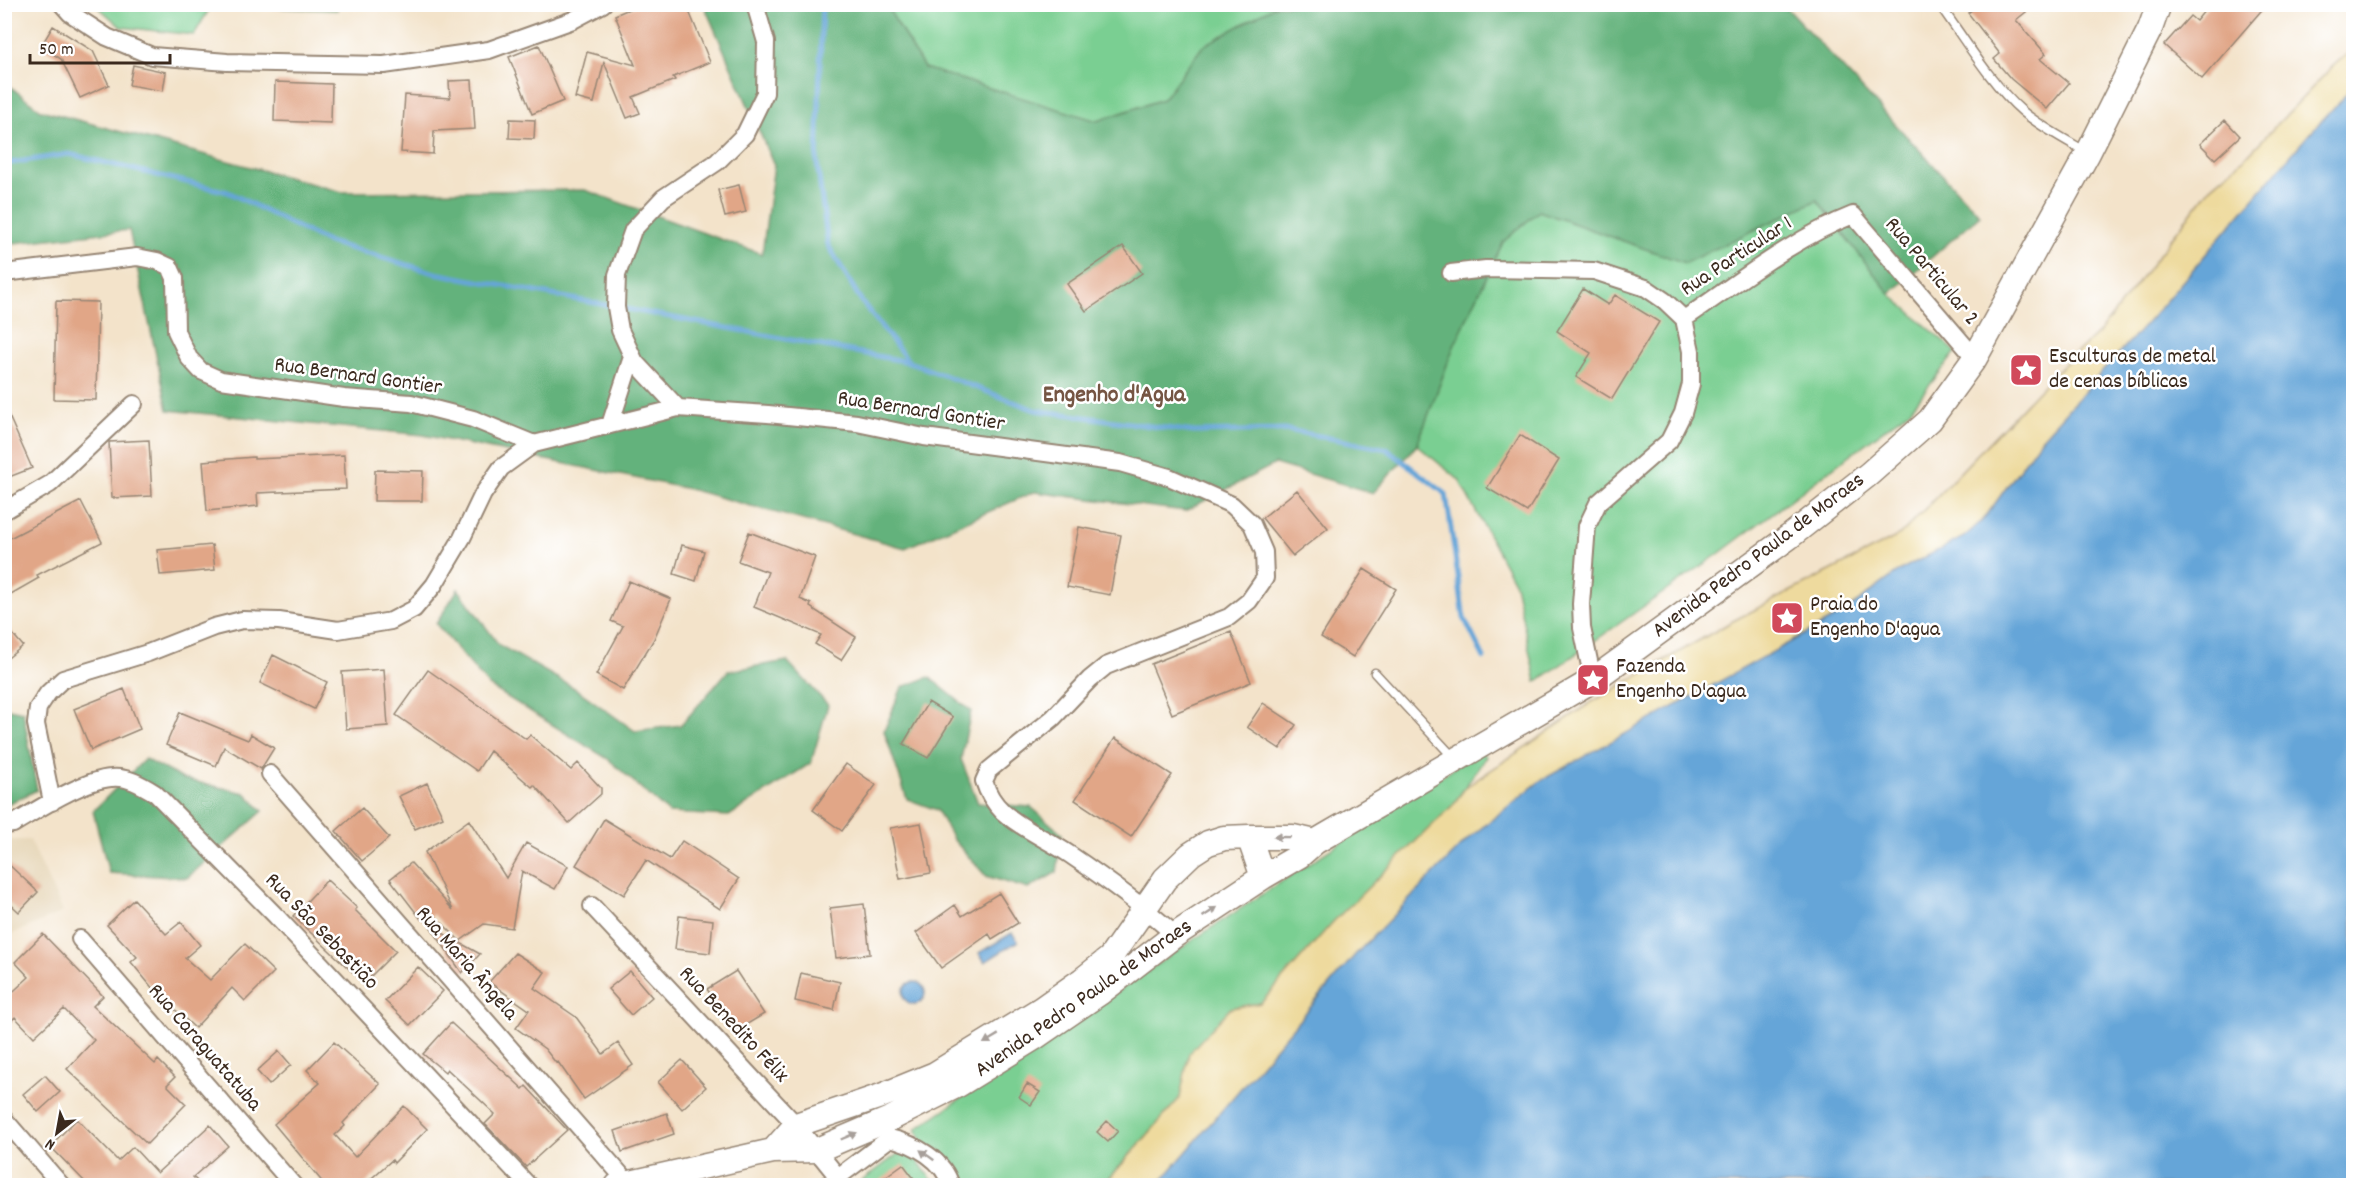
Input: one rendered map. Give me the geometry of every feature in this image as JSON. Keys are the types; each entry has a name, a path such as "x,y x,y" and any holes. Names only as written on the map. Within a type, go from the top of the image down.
{"main road":[{"name":"Avenida Pedro Paula de Moraes","path":"623,1185 773,1151 817,1150 891,1128 1034,1038 1101,992 1175,935 1299,856 1315,842 1593,680 1789,537 1869,474 1930,420 1975,358 2088,153 2150,29 2159,4"},
{"name":"Avenida Pedro Paula de Moraes","path":"773,1151 796,1125 881,1096 935,1074 1041,1009 1110,958 1165,879 1208,843 1224,838 1249,837 1293,837 1315,842"},
{"path":"1249,837 1263,877"}],"street":[{"path":"63,4 70,13 107,37 152,56 227,62 384,65 489,50 573,20 603,4"},
{"path":"678,408 632,357 620,330 616,307 617,275 633,230 663,198 717,162 745,134 765,93 766,42 755,4"},
{"name":"Rua Particular 2","path":"1853,215 1975,358"},
{"name":"Rua Particular 1","path":"1593,680 1582,628 1581,604 1587,526 1598,503 1669,441 1683,413 1692,384 1691,351 1684,319 1790,248 1828,225 1853,215"},
{"name":"Rua Bernard Gontier","path":"4,273 136,257 157,261 170,267 175,278 176,331 189,358 201,371 221,380 344,398 411,403 473,419 534,444 678,408 857,423 924,437 1120,463 1169,477 1232,505 1252,524 1264,552 1265,578 1250,601 1229,617 1106,666 1090,679 1053,718 988,770 984,781 988,796 1004,813 1069,854 1146,909 1175,935"},
{"path":"1451,273 1486,269 1594,271 1646,288 1665,301 1684,319"},
{"path":"610,425 632,357"},
{"path":"4,511 50,484 134,404"},
{"path":"52,802 36,724 38,708 48,693 63,679 148,653 214,627 242,620 279,621 338,630 391,621 414,609 434,585 462,538 483,494 501,468 534,444"},
{"name":"Rua Maria Ângela","path":"270,774 623,1185"},
{"name":"Rua São Sebastião","path":"4,825 13,824 90,783 112,777 137,782 155,793 276,915 528,1185"},
{"name":"Rua Benedito Félix","path":"592,906 796,1125 817,1150 832,1181"},
{"name":"Rua Caraguatatuba","path":"80,939 294,1185"},
{"path":"4,1119 62,1185"},
{"path":"832,1181 891,1128 901,1140 930,1157 943,1168 951,1185"}],"lane":[{"path":"1939,4 1998,85 2021,110 2045,128 2088,153"},
{"path":"1376,672 1456,760"}],"shaded area":[{"path":"5,840 30,840 63,912 5,937"}],"green space":[{"path":"96,5 338,5 337,10 211,6 194,35 121,27"},
{"path":"704,5 886,5 924,68 1097,121 1163,99 1203,46 1277,5 1784,5 1980,215 1890,294 1817,200 1685,263 1539,211 1503,242 1454,346 1417,445 1373,493 1275,464 1185,511 1034,492 905,548 689,489 423,435 168,410 129,230 5,244 4,82 41,110 342,192 585,190 762,254 774,165"},
{"path":"886,5 1277,5 1203,46 1163,99 1097,121 924,68"},
{"path":"1817,200 1890,294 1956,352 1910,410 1717,555 1536,682 1515,584 1459,480 1417,445 1454,346 1503,242 1539,211 1685,263"},
{"path":"458,589 499,645 576,689 635,731 681,725 728,671 787,661 828,705 811,763 729,816 669,813 608,759 489,686 436,624"},
{"path":"929,677 971,711 961,759 978,803 1031,807 1062,834 1057,872 1028,889 986,876 953,839 937,810 907,799 884,731 902,687"},
{"path":"4,708 23,712 37,790 5,805"},
{"path":"1481,750 1486,757 1452,806 1333,922 1261,1003 1231,1008 1189,1053 1180,1098 1103,1185 964,1185 964,1180 940,1151 924,1145 916,1129 1199,936"},
{"path":"145,759 183,779 245,793 263,811 187,878 109,873 93,811"},
{"path":"907,1147 936,1185 855,1186"}],"sand":[{"name":"Praia do Engenho D'agua","path":"2353,49 2353,87 2310,133 2152,317 2042,438 1984,519 1964,537 1902,569 1843,613 1540,781 1469,838 1356,954 1158,1185 1103,1186 1180,1098 1189,1053 1231,1008 1261,1003 1333,922 1452,806 1466,787 1592,702 1731,622 1900,535 2053,375 2102,329 2210,188 2245,158 2333,66"}],"water":[{"path":"2353,87 2353,1185 1158,1185 1356,954 1469,838 1540,781 1843,613 1902,569 1964,537 1984,519 2042,438 2152,317 2310,133"},
{"path":"1012,933 1018,941 985,962 979,953"},
{"path":"914,982 922,985 925,993 922,1001 914,1004 906,1001 903,993 906,985"}],"building":[{"path":"641,4 686,4 710,62 673,77 675,80 633,97 640,113 627,118 604,62 594,103 575,98 587,52 635,65 615,15"},
{"path":"1980,4 2036,4 2016,20 2046,54 2040,59 2069,83 2047,109 2011,79 1994,59 2000,54 1968,13"},
{"path":"2210,4 2267,4 2202,79 2164,45 2190,16 2196,21"},
{"path":"53,26 93,51 109,85 80,98 61,59 41,46"},
{"path":"539,45 563,101 532,114 509,57"},
{"path":"133,65 166,72 163,91 129,85"},
{"path":"472,80 475,129 434,131 433,154 401,152 405,95 450,98 449,81"},
{"path":"275,82 332,84 331,123 274,121"},
{"path":"510,119 535,120 534,139 509,138"},
{"path":"2225,120 2240,136 2215,159 2200,144"},
{"path":"739,185 746,212 725,217 718,190"},
{"path":"1123,246 1142,273 1086,311 1067,284"},
{"path":"1583,289 1608,305 1615,295 1659,322 1612,399 1576,377 1591,353 1557,331"},
{"path":"56,301 98,302 96,400 54,399"},
{"path":"4,405 32,468 4,479"},
{"path":"1520,435 1559,460 1527,512 1487,488"},
{"path":"149,440 152,496 112,498 109,442"},
{"path":"344,455 346,489 257,493 258,506 207,511 203,461 254,457 254,459"},
{"path":"375,470 423,471 422,501 374,501"},
{"path":"1297,490 1328,528 1293,556 1262,518"},
{"path":"81,501 102,542 37,575 39,578 4,598 4,541"},
{"path":"1079,527 1121,535 1110,595 1067,587"},
{"path":"749,532 815,557 800,599 811,604 810,607 856,637 841,660 815,644 821,635 754,607 768,572 738,561"},
{"path":"212,545 215,570 160,575 157,550"},
{"path":"682,545 704,551 696,581 674,574"},
{"path":"1364,569 1396,589 1353,657 1321,637"},
{"path":"629,581 671,599 654,639 623,690 596,675 623,626 611,621"},
{"path":"4,624 23,646 4,661"},
{"path":"1231,632 1251,682 1172,714 1151,664"},
{"path":"273,655 327,682 314,709 260,683"},
{"path":"384,669 388,726 346,729 342,672"},
{"path":"428,670 526,739 530,735 571,770 578,763 601,788 601,794 569,823 534,785 532,787 490,751 477,771 396,715"},
{"path":"124,689 140,729 91,750 74,709"},
{"path":"928,702 953,717 928,758 903,744"},
{"path":"1263,703 1296,725 1280,749 1247,727"},
{"path":"180,712 248,740 251,734 274,748 261,769 224,747 216,766 166,745"},
{"path":"1115,738 1172,775 1131,837 1075,800"},
{"path":"846,764 876,785 842,831 813,810"},
{"path":"427,783 443,817 415,829 399,796"},
{"path":"362,808 389,838 362,861 336,831"},
{"path":"604,819 670,859 682,841 739,879 720,909 646,860 624,895 576,865"},
{"path":"469,820 506,878 526,843 568,866 555,889 522,871 512,928 484,924 460,941 433,914 426,921 423,917 421,919 390,879 411,863 453,910 425,852"},
{"path":"921,823 931,873 900,879 890,828"},
{"path":"4,860 38,892 19,912 4,898"},
{"path":"327,880 357,908 355,910 396,951 364,983 293,916"},
{"path":"999,893 1018,923 992,939 989,934 941,968 916,933 955,905 962,916"},
{"path":"134,899 166,934 181,922 200,945 185,958 210,980 245,944 274,972 245,1001 232,988 195,1028 154,990 131,962 137,957 107,925"},
{"path":"864,904 870,954 836,958 830,908"},
{"path":"679,916 713,920 710,953 675,949"},
{"path":"430,926 480,954 462,973"},
{"path":"43,934 103,996 93,1006 155,1064 158,1060 175,1077 167,1085 186,1104 147,1144 67,1069 94,1040 64,1009 34,1037 15,1017 4,1028 4,1000 29,977 15,962"},
{"path":"515,953 545,972 534,988 576,1017 603,1054 618,1043 633,1065 584,1099 558,1062 556,1063 545,1049 516,1028 529,1010 489,982"},
{"path":"418,967 443,991 410,1025 385,1001"},
{"path":"630,971 652,997 631,1015 608,989"},
{"path":"736,971 764,1014 734,1032 707,989"},
{"path":"801,973 840,982 834,1010 795,1001"},
{"path":"451,1023 523,1089 526,1086 567,1130 526,1167 485,1124 495,1114 447,1069 445,1072 423,1054"},
{"path":"334,1042 380,1084 343,1123 345,1126 335,1135 355,1157 404,1106 427,1129 394,1163 392,1160 364,1185 325,1185 274,1124 320,1083 307,1070"},
{"path":"279,1051 291,1065 269,1085 257,1071"},
{"path":"682,1060 706,1087 682,1109 658,1082"},
{"path":"45,1075 60,1092 38,1112 23,1094"},
{"path":"1027,1084 1040,1092 1031,1105 1019,1097"},
{"path":"667,1113 674,1134 622,1152 615,1131"},
{"path":"77,1119 118,1161 133,1147 157,1173 210,1125 228,1146 193,1177 201,1185 88,1185 50,1146"},
{"path":"1107,1121 1118,1131 1108,1142 1097,1132"},
{"path":"903,1164 919,1185 874,1185"}],"waterway":[{"path":"822,4 817,162 828,245 862,302 909,362 1035,410 1194,432 1288,430 1387,449 1446,494 1464,618 1484,658"},
{"path":"4,164 69,154 228,192 325,241 435,273 909,362"}],"place":[{"name":"Esculturas de metal de cenas bíblicas","path":"2026,370"},
{"name":"Praia do Engenho D'agua","path":"1787,618"},
{"name":"Fazenda Engenho D'agua","path":"1593,680"}],"district":[{"name":"Engenho d'Agua","path":"1114,396"}]}
